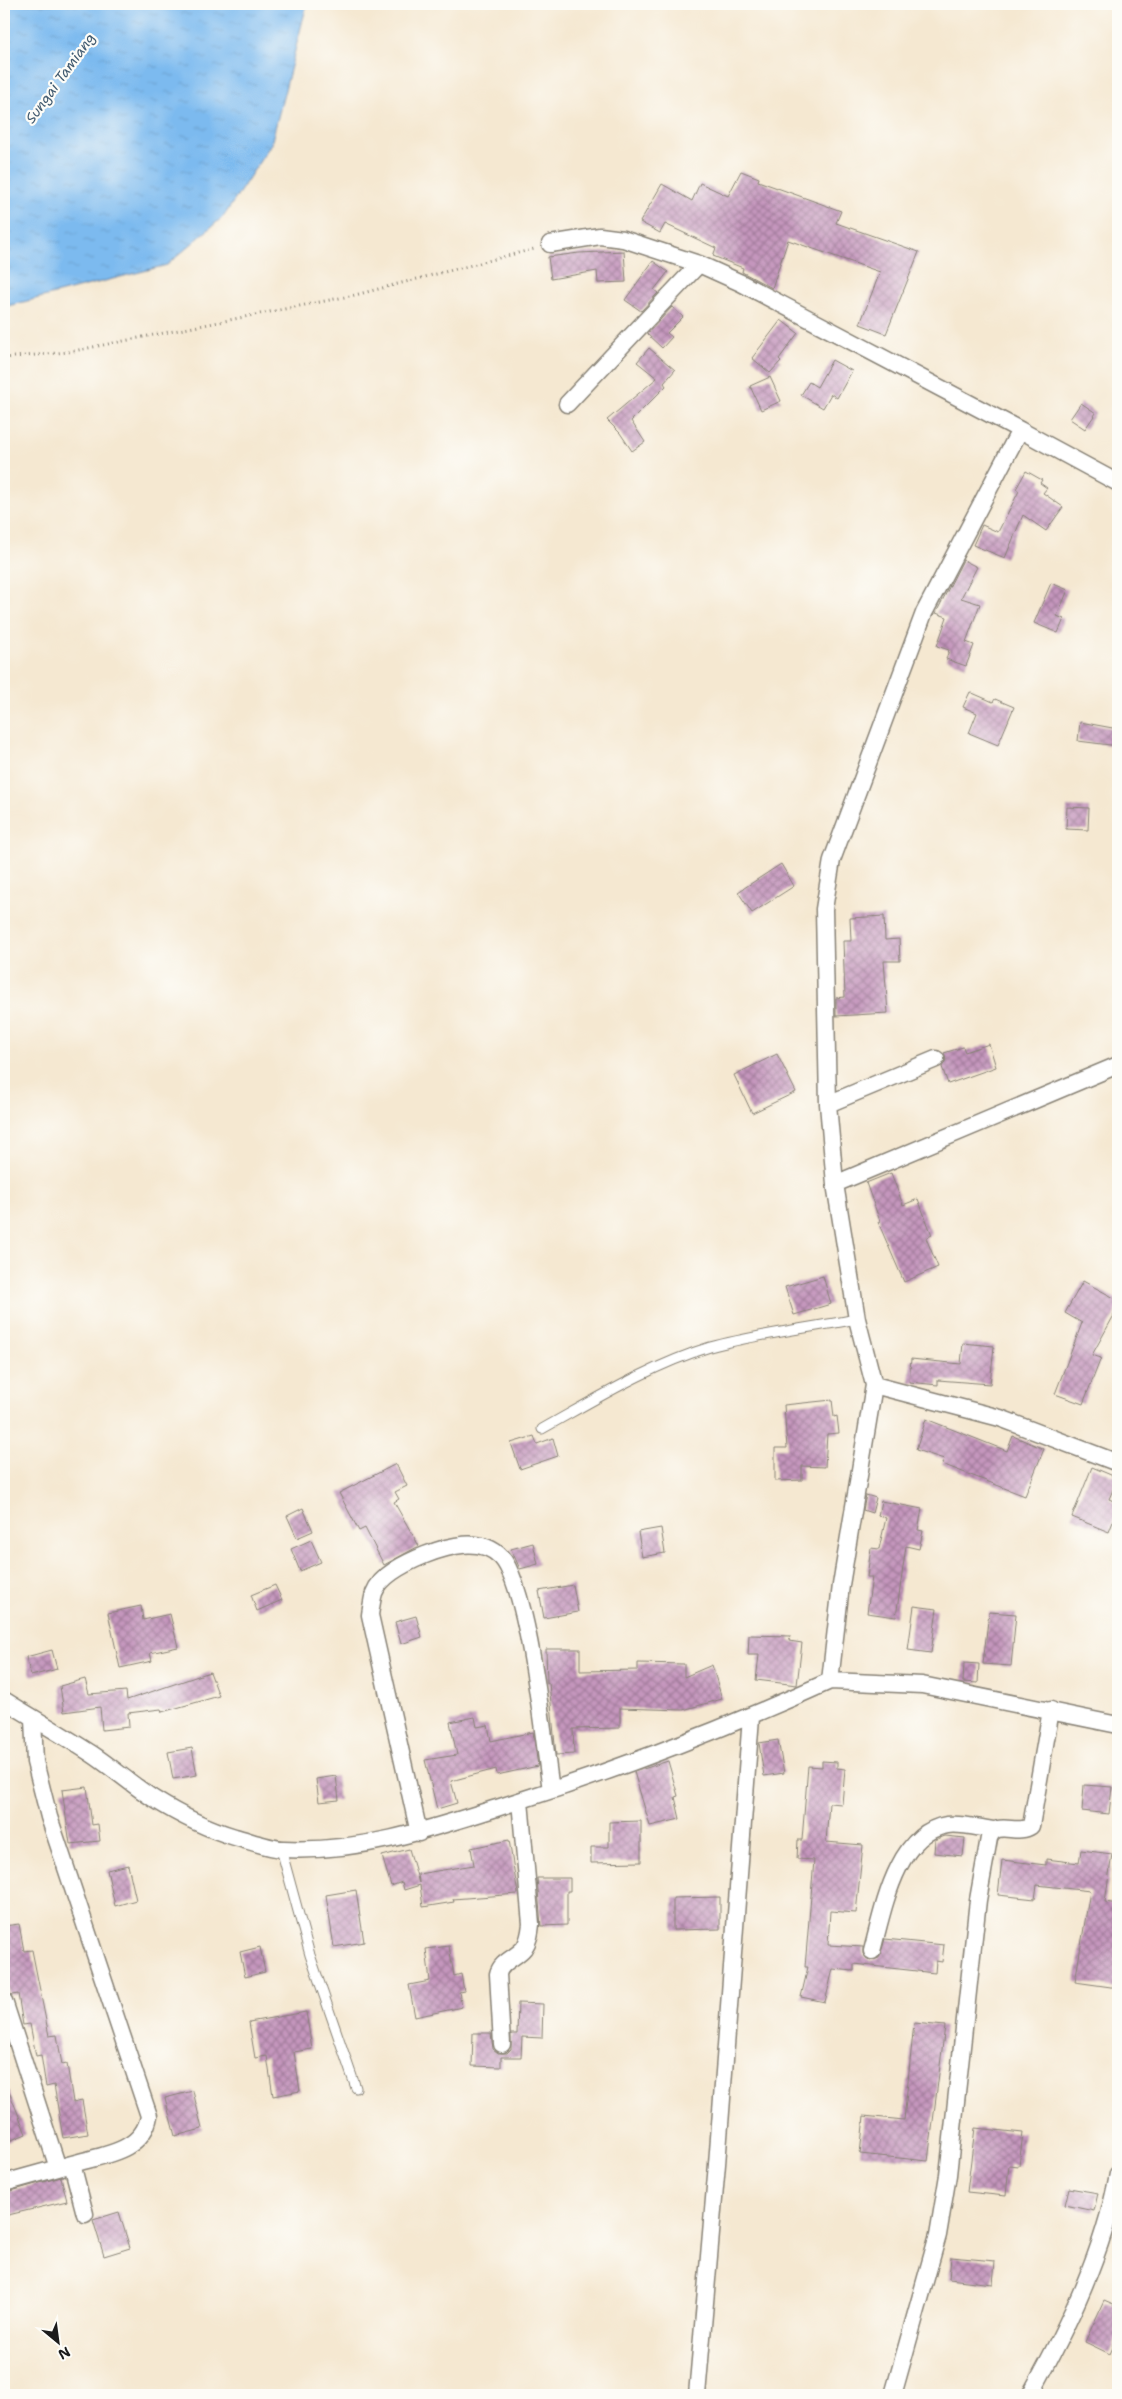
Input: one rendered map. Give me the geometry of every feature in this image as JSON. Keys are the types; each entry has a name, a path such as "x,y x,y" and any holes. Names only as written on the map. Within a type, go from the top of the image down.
{"street":[{"path":"550,244 600,236 623,239 699,264 741,283 1118,483"},
{"path":"567,404 699,264"},
{"path":"830,1681 841,1585 874,1385 857,1318 836,1184 828,1104 824,908 832,860 924,614 1020,430"},
{"path":"828,1104 936,1059"},
{"path":"836,1184 1118,1065"},
{"path":"874,1385 1000,1418 1118,1463"},
{"path":"420,1833 370,1615 374,1591 386,1577 408,1562 439,1550 465,1544 485,1547 500,1557 511,1574 518,1594 528,1640 551,1790"},
{"path":"4,1700 93,1754 155,1800 233,1836 281,1849 332,1848 386,1841 420,1833 657,1754 750,1717 830,1681 922,1684 1118,1725"},
{"path":"872,1951 892,1880 908,1851 922,1837 947,1825 993,1830 997,1828 1022,1830 1031,1826 1051,1710"},
{"path":"697,2395 717,2164 750,1717"},
{"path":"4,2183 130,2146 141,2137 147,2128 149,2116 49,1817 35,1762 33,1718"},
{"path":"502,2044 498,1974 502,1965 524,1948 529,1939 531,1924 520,1801"},
{"path":"893,2395 938,2235 948,2176 978,1900 989,1838 993,1830"},
{"path":"4,2001 65,2166 85,2214"},
{"path":"1030,2395 1073,2311 1094,2260 1114,2195 1118,2174"}],"lane":[{"path":"542,1429 614,1389 674,1360 711,1347 857,1318"},
{"path":"281,1849 310,1955 356,2088"}],"path":[{"path":"4,358 68,352 355,295 550,244"}],"water":[{"name":"Sungai Tamiang","path":"4,4 307,4 271,144 224,216 167,265 4,307"}],"building":[{"path":"741,171 759,178 758,181 841,211 836,223 919,252 886,334 860,324 880,272 788,240 772,288 742,272 743,268 713,256 716,248 665,224 660,233 640,222 662,184 692,201 700,183 728,196"},
{"path":"624,251 626,282 598,283 597,271 551,279 548,257 579,253"},
{"path":"653,261 668,272 654,290 658,293 641,311 625,300"},
{"path":"672,307 683,317 667,333 672,337 662,348 647,334"},
{"path":"781,320 798,333 779,359 781,361 770,373 752,358"},
{"path":"649,348 675,370 664,383 666,386 631,421 645,442 632,451 620,433 607,420 657,378 637,362"},
{"path":"832,360 852,371 837,398 831,394 823,408 801,395 809,382 817,387"},
{"path":"770,377 781,401 761,410 750,386"},
{"path":"1081,403 1096,413 1085,429 1070,419"},
{"path":"1026,471 1042,480 1040,483 1047,488 1043,493 1063,507 1046,531 1023,515 1005,558 973,545 982,525 998,532 1019,491 1016,489"},
{"path":"963,560 977,567 961,598 980,604 966,642 974,645 966,666 946,659 949,650 937,646 947,617 936,613"},
{"path":"1051,583 1068,590 1057,616 1064,619 1058,633 1034,623"},
{"path":"970,692 993,702 995,699 1014,707 998,745 969,733 977,713 963,707"},
{"path":"1080,722 1118,729 1118,746 1078,741"},
{"path":"1067,807 1089,808 1088,830 1066,829"},
{"path":"781,864 794,886 752,913 738,892"},
{"path":"884,916 885,940 899,939 900,961 884,961 888,1013 836,1016 836,998 845,997 843,941 851,941 850,918"},
{"path":"989,1044 996,1067 948,1084 942,1067 946,1060 944,1053 963,1047 965,1052"},
{"path":"777,1054 796,1092 752,1113 734,1075"},
{"path":"891,1173 903,1205 918,1199 932,1235 926,1238 938,1267 904,1282 878,1222 880,1221 866,1183"},
{"path":"823,1276 831,1304 794,1315 785,1287"},
{"path":"1083,1281 1118,1300 1118,1308 1092,1355 1101,1358 1083,1404 1055,1394 1082,1323 1065,1313"},
{"path":"963,1343 994,1346 990,1384 938,1380 938,1385 909,1382 911,1359 961,1364"},
{"path":"832,1400 834,1417 837,1416 839,1433 827,1434 825,1467 802,1466 802,1480 775,1481 775,1448 787,1448 784,1405"},
{"path":"926,1419 1007,1451 1013,1436 1044,1449 1025,1496 942,1464 944,1459 916,1450"},
{"path":"534,1436 537,1444 553,1438 558,1456 520,1469 511,1443"},
{"path":"396,1464 407,1486 395,1492 399,1499 394,1502 419,1546 384,1565 365,1528 359,1531 339,1493"},
{"path":"1092,1467 1118,1478 1109,1499 1118,1503 1118,1509 1109,1532 1072,1517"},
{"path":"866,1495 876,1498 872,1513 863,1510"},
{"path":"881,1501 922,1509 918,1530 923,1531 919,1549 906,1546 896,1617 867,1613 872,1577 867,1577 871,1548 879,1549 886,1518 878,1516"},
{"path":"303,1508 313,1531 297,1538 287,1516"},
{"path":"661,1528 665,1553 642,1557 638,1532"},
{"path":"311,1540 321,1562 300,1571 291,1549"},
{"path":"533,1543 538,1564 520,1569 511,1549"},
{"path":"275,1585 282,1600 257,1611 251,1595"},
{"path":"573,1585 578,1612 544,1618 539,1591"},
{"path":"141,1606 143,1620 170,1614 178,1647 150,1653 152,1661 120,1668 108,1613"},
{"path":"914,1606 937,1609 931,1653 908,1650"},
{"path":"989,1612 1016,1614 1011,1666 983,1664"},
{"path":"416,1616 422,1637 401,1644 395,1622"},
{"path":"749,1635 790,1636 789,1641 802,1643 797,1685 756,1680 759,1655 748,1655"},
{"path":"546,1649 580,1649 580,1671 638,1670 638,1663 684,1664 684,1677 712,1665 722,1699 683,1710 620,1708 620,1728 573,1729 574,1754 556,1755 549,1683 547,1683"},
{"path":"52,1650 57,1669 31,1676 26,1657"},
{"path":"964,1663 979,1664 978,1683 963,1682"},
{"path":"210,1672 219,1696 162,1712 161,1709 128,1713 129,1727 102,1730 100,1707 64,1712 60,1686 85,1679 89,1694 126,1691 127,1700"},
{"path":"475,1717 477,1727 488,1725 491,1741 533,1732 538,1766 497,1775 496,1769 451,1781 457,1803 437,1809 425,1760 457,1755 450,1722"},
{"path":"778,1740 784,1773 764,1776 759,1743"},
{"path":"192,1748 197,1775 173,1779 168,1752"},
{"path":"668,1761 678,1796 675,1797 680,1819 650,1826 634,1772"},
{"path":"822,1761 837,1762 837,1768 845,1769 842,1804 829,1803 826,1842 863,1845 856,1913 830,1911 828,1945 863,1947 863,1954 870,1961 879,1958 885,1939 944,1945 942,1962 936,1961 935,1973 854,1964 854,1971 833,1969 825,2002 801,1997 808,1967 805,1967 814,1860 797,1859 798,1840 802,1840 808,1766 822,1767"},
{"path":"336,1776 339,1800 319,1802 316,1779"},
{"path":"1084,1785 1112,1787 1109,1814 1082,1811"},
{"path":"87,1787 92,1825 98,1824 100,1841 70,1844 62,1790"},
{"path":"641,1821 641,1862 591,1863 591,1847 609,1847 609,1822"},
{"path":"945,1836 965,1838 963,1856 934,1853 935,1840"},
{"path":"509,1840 518,1894 453,1899 454,1902 423,1907 420,1885 404,1890 402,1882 391,1886 382,1856 409,1849 419,1883 418,1874 474,1865 471,1848"},
{"path":"1081,1850 1112,1854 1105,1902 1118,1904 1118,1988 1075,1982 1090,1891 1037,1885 1035,1899 998,1895 1002,1860 1046,1865 1046,1859 1079,1863"},
{"path":"128,1865 136,1900 115,1906 107,1870"},
{"path":"537,1878 570,1878 570,1891 567,1891 567,1925 541,1926"},
{"path":"356,1890 364,1942 334,1947 326,1895"},
{"path":"720,1897 720,1929 673,1930 673,1898"},
{"path":"19,1924 24,1951 32,1950 49,2036 57,2035 62,2065 67,2064 73,2102 82,2100 88,2134 63,2138 54,2085 46,2087 41,2055 36,2056 30,2024 23,2025 18,1994 12,1995 8,1992 4,1967 4,1926"},
{"path":"449,1946 454,1976 461,1974 464,1991 459,1992 462,2007 415,2017 409,1985 430,1981 426,1949"},
{"path":"260,1947 265,1972 245,1977 240,1952"},
{"path":"518,2003 543,2004 542,2038 522,2037 521,2057 501,2057 501,2067 472,2066 473,2033 491,2033 493,2049 498,2053 507,2053 511,2049 511,2034 517,2034"},
{"path":"306,2012 312,2049 294,2052 300,2091 273,2096 267,2056 255,2058 249,2022"},
{"path":"914,2023 945,2026 928,2161 860,2154 864,2116 904,2120"},
{"path":"4,2079 26,2134 4,2143"},
{"path":"193,2091 202,2129 175,2136 165,2098"},
{"path":"975,2128 1023,2133 1019,2166 1009,2165 1006,2196 967,2192"},
{"path":"61,2177 67,2201 4,2216 4,2193"},
{"path":"1069,2188 1098,2193 1094,2211 1065,2205"},
{"path":"119,2212 130,2248 104,2256 93,2220"},
{"path":"951,2257 995,2261 993,2284 949,2279"},
{"path":"1104,2301 1118,2307 1118,2336 1110,2354 1085,2342"}]}
